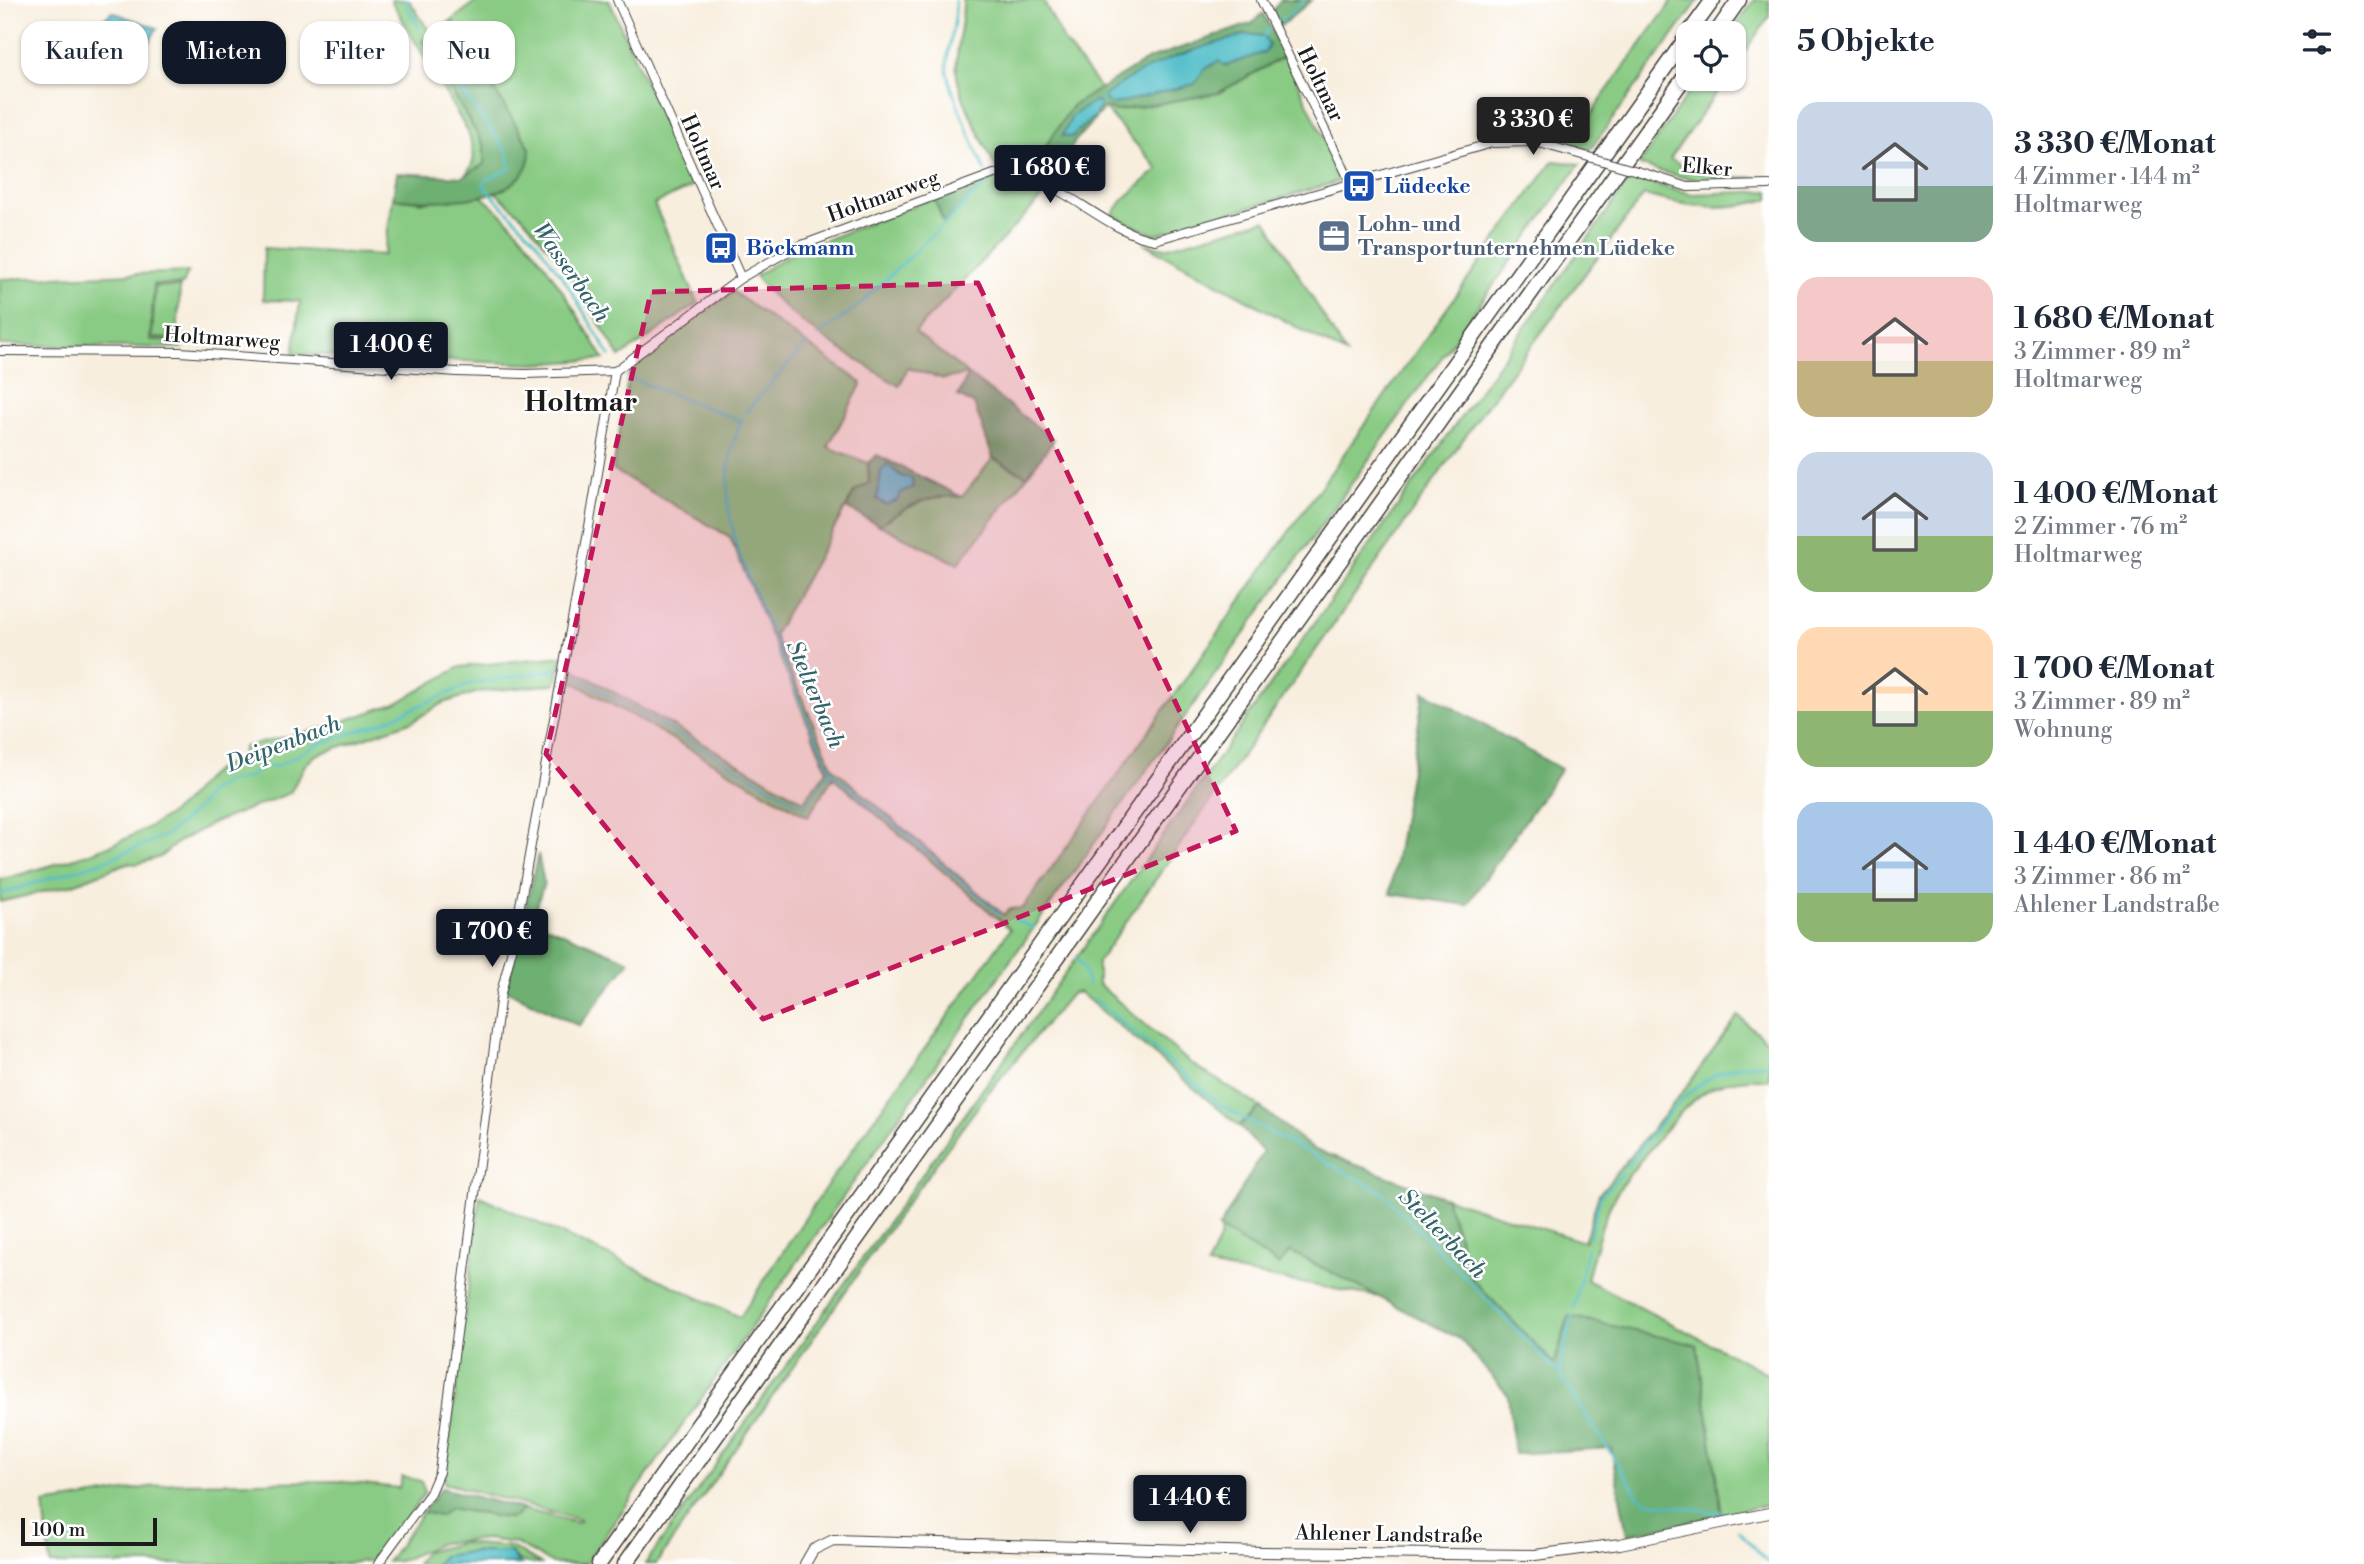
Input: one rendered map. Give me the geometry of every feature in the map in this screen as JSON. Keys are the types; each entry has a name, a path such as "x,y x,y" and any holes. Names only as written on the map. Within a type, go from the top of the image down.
{"highway":[{"path":"1698,21 1713,0"},
{"path":"1724,21 1739,0"},
{"path":"599,1564 1676,52"},
{"path":"625,1564 1676,89"}],"street":[{"name":"Holtmar","path":"617,0 741,278"},
{"name":"Holtmar","path":"1261,0 1351,183"},
{"name":"Holtmarweg","path":"0,351 180,352 484,373 615,371 741,278 794,248 994,174 1007,172 1028,176 1132,234 1155,240 1492,143 1535,142 1575,153"},
{"name":"Elker","path":"1575,153 1688,187 1769,185"},
{"path":"378,1564 430,1493 439,1472 500,993 512,949 581,575 615,371"},
{"name":"Ahlener Landstraße","path":"805,1564 813,1550 833,1540 1271,1552 1535,1555 1620,1544 1769,1513"}],"highlighted area":[{"path":"978,283 1236,831 763,1019 546,754 651,292"}],"green space":[{"path":"391,0 409,0 423,22 423,55 409,31 409,21 403,21"},
{"path":"478,0 609,0 692,187 654,204 698,303 620,357 566,269 523,217 495,192 505,189 530,148 491,84 515,84 515,21 452,20"},
{"path":"963,0 1043,0 1065,43 1100,88 1098,92 1072,106 1031,169 1012,163 995,166 962,96 956,66"},
{"path":"1281,0 1312,0 1278,28 1272,12"},
{"path":"1673,0 1699,0 1684,21 1676,21 1676,32 1590,150 1499,130 1516,128 1581,132 1603,96"},
{"path":"1754,0 1769,0 1769,17 1746,50 1746,21 1739,21"},
{"path":"1263,13 1285,56 1218,93 1116,111 1104,108 1076,140 1051,181 1031,169 1072,106 1149,59 1253,23"},
{"path":"1285,56 1344,180 1157,234 1112,215 1123,200 1158,169 1104,108 1116,111 1218,93"},
{"path":"440,84 447,84 484,146 484,164 463,177 473,161 468,132"},
{"path":"447,84 491,84 530,148 526,167 515,181 498,191 477,197 432,201 393,198 397,173 463,177 484,164 484,146"},
{"path":"1690,91 1718,91 1670,159 1701,173 1757,177 1724,181 1697,180 1639,165"},
{"path":"1553,161 1580,164 945,1052 585,1564 553,1564 515,1543 486,1539 441,1543 400,1561 387,1562 423,1512 440,1516 449,1508 505,1518 514,1517 523,1509 578,1523 580,1520 444,1483 480,1196 740,1317 823,1191 1010,929 833,777 808,817 568,679 570,667 804,801 827,770 730,537 613,470 630,365 733,292 862,383 828,447 868,463 869,483 855,491 774,635 833,768 1004,915 1009,909 1023,908"},
{"path":"1009,175 1033,181 1049,190 915,332 968,374 944,379 908,368 899,386 841,350 803,322 785,308 755,276 792,253 934,198 944,223 994,177"},
{"path":"994,177 944,223 934,198"},
{"path":"1631,178 1692,194 1769,191 1769,199 1721,207 1675,203 1644,195 1485,408 1098,962 1098,984 1189,1062 1260,1107 1239,1126 1079,992 1071,994 987,1094 900,1213 656,1564 645,1564"},
{"path":"481,196 501,213 535,251 604,359 533,364 293,354 300,301 263,300 264,248 384,255 393,198 423,202"},
{"path":"1266,220 1346,354 1143,243 1165,248"},
{"path":"188,272 183,285 154,284 150,340 179,341 182,348 0,345 0,279"},
{"path":"155,286 180,287 177,339 152,338"},
{"path":"968,374 1054,440 1027,476 993,458 974,404 958,396"},
{"path":"877,455 962,497 928,499 879,525 846,508 855,491 869,483 868,463"},
{"path":"993,458 1027,476 958,564 879,525 928,499 962,497"},
{"path":"562,656 556,684 479,692 443,703 413,721 316,755 305,765 290,793 213,823 178,842 160,857 137,864 127,863 71,885 0,902 0,880 88,854 151,826 180,806 216,770 240,759 244,747 323,728 399,702 460,667"},
{"path":"1424,691 1561,769 1467,905 1390,894"},
{"path":"538,854 544,883 532,920 630,961 579,1026 506,990"},
{"path":"1738,1016 1769,1043 1769,1080 1729,1081 1714,1087 1699,1096 1674,1119 1616,1195 1601,1230 1587,1280 1769,1374 1769,1504 1722,1515 1697,1345 1554,1365 1471,1279 1446,1198 1584,1242 1599,1194 1682,1093"},
{"path":"1260,1107 1313,1149 1446,1198 1472,1279 1554,1364 1569,1316 1697,1345 1722,1515 1627,1535 1611,1448 1514,1454 1508,1395 1460,1339 1290,1251 1279,1265 1219,1228 1263,1152 1239,1126"},
{"path":"1219,1228 1279,1265 1290,1251 1379,1297 1207,1266 1221,1235"},
{"path":"402,1477 421,1481 425,1492 378,1560 337,1564 50,1564 44,1504 174,1483 336,1481 399,1488"},
{"path":"441,1488 523,1509 514,1517 505,1518 450,1508 440,1516 423,1512"},
{"path":"461,1543 511,1547 541,1564 526,1563 505,1554 466,1552 449,1556 436,1564 416,1564 425,1552"}],"water":[{"path":"112,12 137,21 104,21"},
{"path":"148,25 157,28 148,42"},
{"path":"1246,34 1264,36 1269,45 1265,52 1225,66 1218,61 1203,71 1195,84 1111,105 1103,98 1134,75 1152,66"},
{"path":"1095,101 1101,103 1096,115 1071,137 1062,136 1073,115"},
{"path":"887,464 901,476 912,478 913,487 900,493 898,500 886,505 877,499 881,472"},
{"path":"470,1552 511,1552 521,1564 436,1564 443,1556"}],"waterway":[{"name":"Wasserbach","path":"404,0 419,27"},
{"name":"Stelterbach","path":"955,0 947,70 957,104 985,171"},
{"path":"1275,23 1289,16 1303,0"},
{"path":"1264,36 1269,29"},
{"name":"Wasserbach","path":"457,84 508,153 511,168 486,180 483,186 534,238 566,282 610,356"},
{"path":"1101,103 1103,98"},
{"name":"Stelterbach","path":"817,336 858,306 989,181"},
{"name":"Stelterbach","path":"745,413 807,343"},
{"path":"627,377 741,421"},
{"name":"Stelterbach","path":"742,418 731,451 728,476 728,507 737,549 800,704 831,771 1000,914"},
{"name":"Deipenbach","path":"0,894 104,861 167,835 198,808 210,792 225,782 250,777 262,767 278,766 316,745 382,722 472,683 556,670"},
{"name":"Deipenbach","path":"574,675 805,807 831,771"},
{"name":"Stelterbach","path":"1015,920 1034,928"},
{"name":"Stelterbach","path":"1076,958 1083,968 1088,985"},
{"name":"Stelterbach","path":"1094,999 1223,1107 1382,1192 1559,1373 1638,1496 1648,1502 1729,1514"},
{"path":"1626,1167 1670,1112 1704,1082 1723,1071 1745,1065 1769,1065"},
{"path":"1589,1238 1600,1197 1622,1173"},
{"path":"1574,1308 1587,1249"},
{"path":"1559,1373 1572,1316"},
{"path":"1738,1530 1769,1564"}],"place":[{"name":"Lüdecke","path":"1359,186"},
{"name":"Lohn- und Transportunternehmen Lüdeke","path":"1334,236"},
{"name":"Böckmann","path":"721,248"}],"district":[{"name":"Holtmar","path":"581,401"}]}
